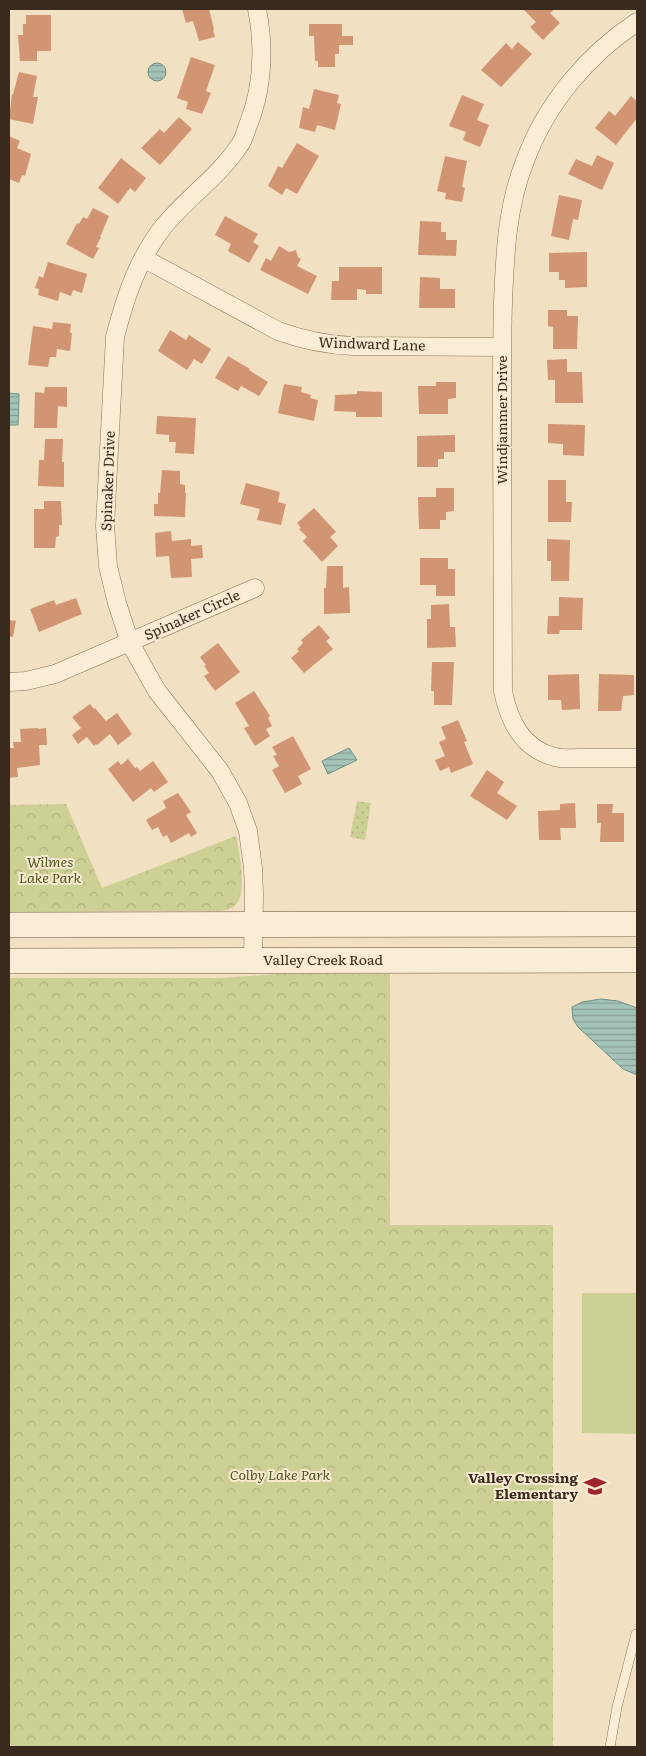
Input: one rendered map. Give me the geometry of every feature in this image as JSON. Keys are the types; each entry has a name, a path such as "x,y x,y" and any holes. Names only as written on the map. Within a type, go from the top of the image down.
{"main road":[{"path":"9,925 637,924"},
{"name":"Valley Creek Road","path":"9,961 637,960"}],"street":[{"name":"Spinaker Drive","path":"253,960 254,894 248,832 238,803 220,771 157,691 130,643 108,566 105,526 115,337 131,284 143,258 163,227 240,145 252,115 260,87 263,57 257,9"},
{"name":"Windjammer Drive","path":"637,22 606,45 574,78 540,127 525,160 514,194 507,227 502,347 503,691 506,708 512,723 523,739 539,750 556,758 637,758"},
{"name":"Windward Lane","path":"143,258 278,331 298,338 328,345 502,347"},
{"name":"Spinaker Circle","path":"9,682 26,681 55,674 255,588"}],"lane":[{"path":"610,1747 617,1706 636,1634"}],"green space":[{"path":"357,801 371,803 365,840 350,837"},
{"name":"Wilmes Lake Park","path":"66,804 102,888 236,836 242,880 240,897 237,903 230,909 219,911 9,912 9,805"},
{"name":"Colby Lake Park","path":"277,974 390,974 390,1225 553,1225 553,1747 9,1747 9,978 221,978"},
{"path":"582,1293 637,1293 637,1434 582,1433"}],"water":[{"path":"157,63 163,66 166,72 163,78 157,81 151,78 148,72 151,66"},
{"path":"9,393 19,394 18,425 9,425"},
{"path":"349,748 357,760 328,774 322,761"},
{"path":"601,999 618,1001 637,1008 637,1075 623,1069 578,1027 573,1019 572,1007 582,1002"}],"building":[{"path":"182,9 209,9 215,37 199,41 193,21 186,23"},
{"path":"523,9 555,9 550,13 560,23 543,40 530,27 536,22"},
{"path":"26,15 51,15 51,51 37,51 37,61 20,61 18,35 23,35 23,24 26,24"},
{"path":"309,24 342,24 342,36 353,36 353,45 339,45 339,54 335,54 335,67 318,67 318,61 315,61 314,36 309,36"},
{"path":"518,42 532,54 501,87 481,70 506,43 512,49"},
{"path":"191,57 215,65 206,91 211,93 202,114 186,109 188,102 177,98"},
{"path":"19,72 37,76 33,97 38,97 33,124 9,119 12,94"},
{"path":"314,89 339,95 337,103 341,104 335,130 317,125 315,132 299,128 303,107 309,109"},
{"path":"462,95 484,104 477,120 489,125 480,147 463,140 466,132 449,126"},
{"path":"631,96 637,101 637,118 616,145 595,128 609,111 615,116"},
{"path":"179,117 192,129 160,165 141,148 160,129 164,133"},
{"path":"9,136 20,141 17,148 31,154 25,176 22,175 19,183 9,179"},
{"path":"297,143 319,156 297,194 286,188 282,195 268,186 278,166 282,168"},
{"path":"597,155 614,163 602,190 568,174 576,159 592,166"},
{"path":"445,156 467,161 462,187 465,188 462,202 445,199 446,193 437,191"},
{"path":"121,158 146,178 135,192 130,188 118,204 98,188"},
{"path":"559,195 582,200 578,220 573,219 569,240 551,236"},
{"path":"93,208 109,216 96,247 99,248 93,259 66,244 77,223 79,224 83,217 87,219"},
{"path":"225,216 258,234 253,242 259,246 249,263 228,251 231,244 215,235"},
{"path":"420,221 441,222 441,232 446,232 446,240 457,240 456,256 418,255"},
{"path":"279,246 289,252 296,250 298,257 301,259 297,266 317,276 308,294 260,270 266,258 271,261"},
{"path":"587,252 587,287 565,288 565,280 559,280 559,272 549,272 549,253"},
{"path":"48,262 87,274 82,293 73,290 71,296 60,292 58,301 38,295 39,289 35,288 39,276 43,278"},
{"path":"339,267 382,267 382,294 366,294 366,290 357,289 357,300 331,300 332,281 339,281"},
{"path":"420,277 440,278 440,289 455,289 455,308 419,308"},
{"path":"548,310 567,310 567,316 578,316 577,349 553,349 553,327 548,326"},
{"path":"53,322 71,324 70,351 57,349 56,357 50,357 48,367 28,365 33,326 52,329"},
{"path":"170,330 186,340 189,335 211,349 202,364 194,359 187,370 158,351"},
{"path":"228,356 268,382 259,396 241,386 238,391 215,378"},
{"path":"567,359 567,372 582,372 583,403 555,403 555,380 548,380 547,360"},
{"path":"436,382 456,382 456,398 448,399 448,414 419,414 418,386 436,386"},
{"path":"284,384 302,387 301,392 311,395 310,398 318,400 314,421 278,413"},
{"path":"45,387 67,387 67,407 58,406 57,428 34,428 35,392 44,393"},
{"path":"357,391 382,392 382,417 356,417 356,412 334,411 335,395 357,394"},
{"path":"157,416 196,418 194,454 175,453 176,442 169,442 169,435 156,434"},
{"path":"548,424 585,425 584,456 563,455 563,444 548,443"},
{"path":"455,435 455,452 444,452 444,459 438,459 438,467 417,467 417,436"},
{"path":"45,439 63,439 64,487 38,486 39,460 44,460"},
{"path":"162,470 180,471 180,484 185,485 186,493 185,517 154,516 154,504 158,504"},
{"path":"548,480 566,480 566,502 572,502 571,522 548,522"},
{"path":"246,483 280,492 278,502 286,504 281,525 257,520 260,509 240,504"},
{"path":"436,488 454,488 454,511 446,512 446,520 440,520 440,529 419,529 418,497 436,497"},
{"path":"44,501 61,501 62,525 59,525 59,536 56,537 55,548 34,548 34,509 44,509"},
{"path":"314,508 336,532 330,537 338,546 322,562 303,541 307,537 299,529 301,528 297,523"},
{"path":"171,531 172,541 191,539 191,546 202,545 203,558 191,559 192,577 171,578 169,556 156,557 155,533"},
{"path":"547,539 570,540 569,581 551,581 551,561 547,561"},
{"path":"420,558 448,558 448,569 455,569 455,596 436,596 436,585 420,585"},
{"path":"327,566 343,566 343,588 349,587 350,613 324,614 324,588 326,588"},
{"path":"559,597 583,598 582,630 560,630 559,634 547,634 548,616 559,616"},
{"path":"76,598 82,614 39,632 30,609 54,600 56,605"},
{"path":"449,604 450,627 455,627 456,647 427,648 427,619 431,619 431,605"},
{"path":"9,620 16,621 13,637 9,636"},
{"path":"319,625 330,638 326,641 333,649 304,673 291,658 299,651 297,649 303,643 301,640"},
{"path":"218,643 240,672 215,691 204,676 209,673 200,657"},
{"path":"432,662 454,662 452,705 434,705 434,691 431,691"},
{"path":"579,674 580,709 562,710 561,700 548,700 548,675"},
{"path":"599,674 634,675 634,695 623,696 621,711 598,711"},
{"path":"254,691 270,716 268,718 272,726 266,729 270,736 255,746 244,728 249,726 235,703"},
{"path":"90,704 106,721 117,713 132,734 118,745 110,734 94,746 87,737 78,744 72,735 81,728 72,717"},
{"path":"458,720 467,741 464,742 473,764 451,773 449,767 440,771 435,760 445,756 439,742 446,739 441,727"},
{"path":"46,728 47,745 39,745 40,765 17,768 18,777 9,778 9,748 14,748 13,742 21,742 20,729"},
{"path":"293,736 311,769 298,776 302,784 285,793 272,770 279,766 273,756 277,755 272,747"},
{"path":"128,759 140,771 153,761 168,782 154,792 151,788 133,802 108,769 118,761 121,765"},
{"path":"487,770 504,782 497,793 517,806 507,820 470,796"},
{"path":"178,793 191,812 186,815 197,833 191,837 189,833 171,843 167,835 163,837 158,827 152,830 146,820 166,808 163,801"},
{"path":"575,803 576,828 560,828 561,840 539,840 538,811 560,810 560,804"},
{"path":"597,804 613,804 612,813 624,813 624,842 600,842 601,823 597,823"}],"place":[{"name":"Valley Crossing Elementary","path":"595,1486"}]}
